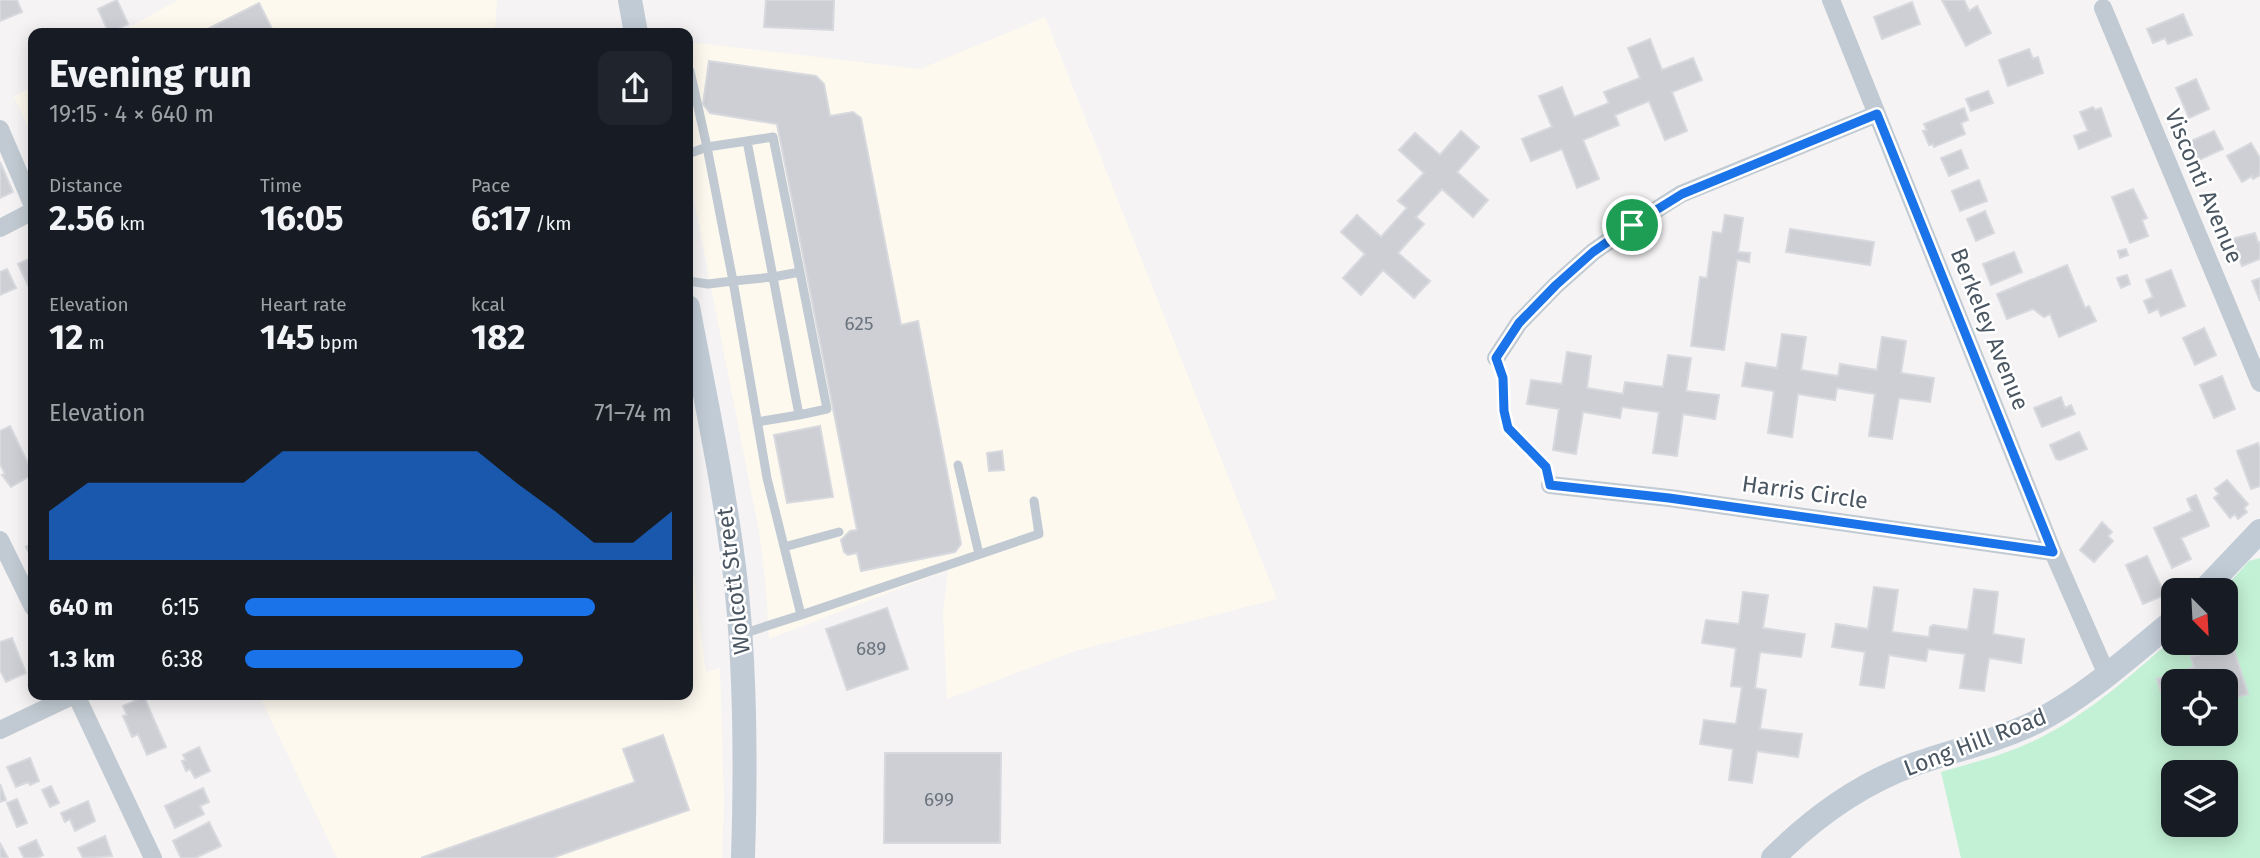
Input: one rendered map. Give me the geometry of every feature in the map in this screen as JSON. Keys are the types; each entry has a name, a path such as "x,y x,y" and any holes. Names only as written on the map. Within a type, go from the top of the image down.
{"main road":[{"path":"630,0 635,28"},
{"name":"Wolcott Street","path":"693,334 729,531 740,635 746,747 743,858"},
{"path":"2215,578 2260,531"},
{"name":"Long Hill Road","path":"1773,858 1806,825 1859,790 1915,764 2017,730 2072,701 2161,631"}],"street":[{"name":"Berkeley Avenue","path":"1831,0 2053,552 2107,675"},
{"name":"Visconti Avenue","path":"2103,8 2260,383"},
{"path":"1496,358 1519,323 1556,285 1593,252 1632,225 1682,194 1877,114"},
{"path":"0,129 28,197"},
{"path":"0,228 28,212"},
{"name":"Harris Circle","path":"1550,485 1669,498 2053,552"},
{"path":"0,540 28,597"},
{"path":"0,730 64,700"},
{"path":"77,700 153,858"}],"lane":[{"path":"693,84 733,281 767,478 801,615"},
{"path":"693,152 707,147 773,137 827,409 757,422"},
{"path":"747,141 799,415"},
{"path":"693,282 708,284 800,272"},
{"path":"958,465 979,554"},
{"path":"740,635 1039,534 1034,502"},
{"path":"784,547 839,533"}],"path":[{"path":"1496,358 1503,378 1504,411 1508,428 1546,467 1550,485"}],"shaded area":[{"path":"178,0 497,0 495,28 128,28"},
{"path":"1045,17 1277,599 1075,651 947,699 943,614 948,570 769,639 759,531 693,195 693,43 920,69"},
{"path":"28,88 28,126 14,97"},
{"path":"693,571 706,672 720,668 724,803 722,858 337,858 261,700 693,700"}],"green space":[{"path":"2260,558 2260,858 1961,858 1941,772 2008,752 2049,733 2087,710 2161,650 2161,655 2238,655 2238,578 2234,578 2249,561"}],"building":[{"path":"0,0 17,0 22,12 0,21"},
{"path":"117,0 128,24 120,28 107,28 98,9"},
{"path":"766,0 834,0 833,30 764,27"},
{"path":"1942,0 1964,0 1969,11 1977,6 1991,33 1966,46"},
{"path":"1912,2 1920,24 1882,39 1874,17"},
{"path":"259,3 272,28 210,28"},
{"path":"2183,14 2192,35 2168,44 2165,38 2153,43 2147,29"},
{"path":"1650,39 1662,70 1693,58 1702,80 1672,92 1687,131 1665,140 1649,101 1615,115 1619,125 1583,140 1599,179 1577,188 1562,149 1531,161 1522,139 1552,127 1539,96 1562,87 1574,117 1609,103 1604,92 1640,78 1628,48"},
{"path":"2029,49 2033,59 2038,57 2043,73 2008,86 1999,60"},
{"path":"709,61 816,76 824,84 830,116 853,112 861,118 901,325 918,321 961,544 955,552 861,571 857,553 848,555 844,552 841,540 850,531 857,530 777,124 710,113 703,104"},
{"path":"2196,79 2209,109 2189,118 2176,88"},
{"path":"1988,91 1993,103 1971,111 1966,99"},
{"path":"2093,107 2095,110 2101,108 2111,136 2079,149 2074,136 2088,131 2080,112"},
{"path":"1964,108 1968,120 1961,123 1965,134 1934,147 1933,144 1929,145 1923,131 1927,130 1924,124"},
{"path":"1461,131 1479,147 1457,172 1488,200 1473,217 1442,189 1416,217 1424,224 1398,253 1430,281 1414,298 1383,270 1361,295 1343,278 1365,254 1341,232 1357,215 1381,237 1407,208 1398,201 1424,173 1399,150 1415,133 1440,155"},
{"path":"2214,131 2223,149 2199,160 2191,141"},
{"path":"2251,143 2260,158 2260,175 2242,182 2227,156"},
{"path":"1961,150 1968,168 1949,176 1941,158"},
{"path":"0,162 13,192 0,198"},
{"path":"1979,180 1987,201 1960,211 1952,191"},
{"path":"2133,189 2147,218 2142,220 2148,236 2130,243 2112,197"},
{"path":"1985,211 1994,233 1976,241 1967,219"},
{"path":"1725,215 1743,218 1738,252 1750,253 1749,262 1737,260 1724,350 1691,346 1700,277 1707,278 1713,232 1722,233"},
{"path":"1790,229 1874,242 1870,265 1786,252"},
{"path":"2255,233 2258,243 2260,242 2260,259 2242,266 2237,253 2233,254 2228,240"},
{"path":"2126,249 2128,255 2120,258 2118,251"},
{"path":"2014,252 2022,272 1991,285 1983,264"},
{"path":"28,259 28,285 18,264"},
{"path":"2067,265 2085,308 2089,306 2096,321 2059,337 2050,314 2044,317 2033,309 2007,319 1997,294"},
{"path":"7,269 16,288 0,295 0,272"},
{"path":"2171,270 2185,306 2161,316 2158,309 2149,313 2144,301 2153,297 2146,280"},
{"path":"2127,275 2130,284 2121,288 2117,278"},
{"path":"2260,278 2260,301 2252,281"},
{"path":"2204,328 2216,355 2195,365 2183,338"},
{"path":"1782,334 1806,337 1801,370 1838,376 1840,364 1877,370 1882,337 1906,341 1901,373 1934,378 1930,402 1899,398 1892,439 1869,436 1875,394 1837,388 1835,400 1798,394 1792,437 1768,433 1774,391 1742,386 1746,363 1777,368"},
{"path":"1567,352 1591,356 1587,388 1623,394 1625,382 1663,387 1668,355 1691,358 1686,391 1719,395 1715,419 1683,414 1677,456 1653,453 1659,412 1622,407 1620,418 1583,412 1576,454 1553,450 1559,409 1527,404 1531,380 1562,384"},
{"path":"2222,376 2235,409 2214,418 2200,385"},
{"path":"2061,397 2065,408 2071,405 2075,414 2042,427 2034,408"},
{"path":"10,426 28,464 28,477 11,487 2,475 5,474 0,464 0,431"},
{"path":"820,426 833,497 787,503 774,435"},
{"path":"2079,432 2087,449 2060,460 2056,459 2050,445"},
{"path":"2258,443 2260,486 2251,489 2237,451"},
{"path":"1002,451 1004,470 989,471 987,453"},
{"path":"2227,480 2248,504 2244,508 2247,512 2238,519 2235,514 2230,518 2214,498 2219,494 2215,489"},
{"path":"2196,495 2209,526 2181,538 2191,559 2172,568 2154,528 2192,511 2187,499"},
{"path":"2102,522 2112,532 2108,536 2113,541 2094,562 2080,550"},
{"path":"2147,556 2161,586 2161,597 2143,604 2126,565"},
{"path":"1874,587 1898,590 1892,632 1929,637 1930,627 1933,625 1968,630 1974,589 1998,592 1993,634 2024,639 2021,663 1989,658 1984,691 1960,688 1965,654 1928,649 1926,661 1889,655 1884,688 1860,685 1865,652 1832,647 1836,624 1868,629"},
{"path":"1743,592 1768,595 1763,628 1805,634 1801,657 1760,652 1755,688 1766,690 1760,729 1802,734 1798,757 1757,751 1752,783 1729,780 1733,749 1700,744 1704,720 1736,724 1742,687 1731,686 1736,648 1702,643 1706,620 1739,624"},
{"path":"887,608 908,669 847,690 826,629"},
{"path":"12,638 26,673 6,682 0,670 0,642"},
{"path":"2235,655 2248,694 2238,697 2238,669 2188,669 2194,667 2191,657"},
{"path":"137,700 145,700 166,747 147,755 138,734 132,737 123,716 127,715 123,706"},
{"path":"663,735 689,810 552,858 421,858 635,782 623,749"},
{"path":"199,747 210,771 195,778 190,769 186,771 182,761 186,760 183,755"},
{"path":"885,753 1001,753 1000,843 884,843"},
{"path":"30,758 39,781 16,787 7,767"},
{"path":"0,784 6,800 0,802"},
{"path":"51,786 59,803 50,807 42,790"},
{"path":"203,788 209,802 200,806 204,814 175,828 165,806"},
{"path":"17,799 27,823 17,827 7,803"},
{"path":"88,801 95,821 75,831 70,819 65,822 61,813"},
{"path":"209,822 221,846 195,858 181,858 173,841"},
{"path":"105,836 112,856 83,858 78,848"},
{"path":"36,840 43,855 24,858 19,848"},
{"path":"0,843 8,858 0,858"}],"route":[{"path":"1877,114 2053,552 1669,498 1550,485 1546,467 1508,428 1504,411 1503,378 1496,358 1519,323 1556,285 1593,252 1632,225 1682,194 1877,114"}]}
